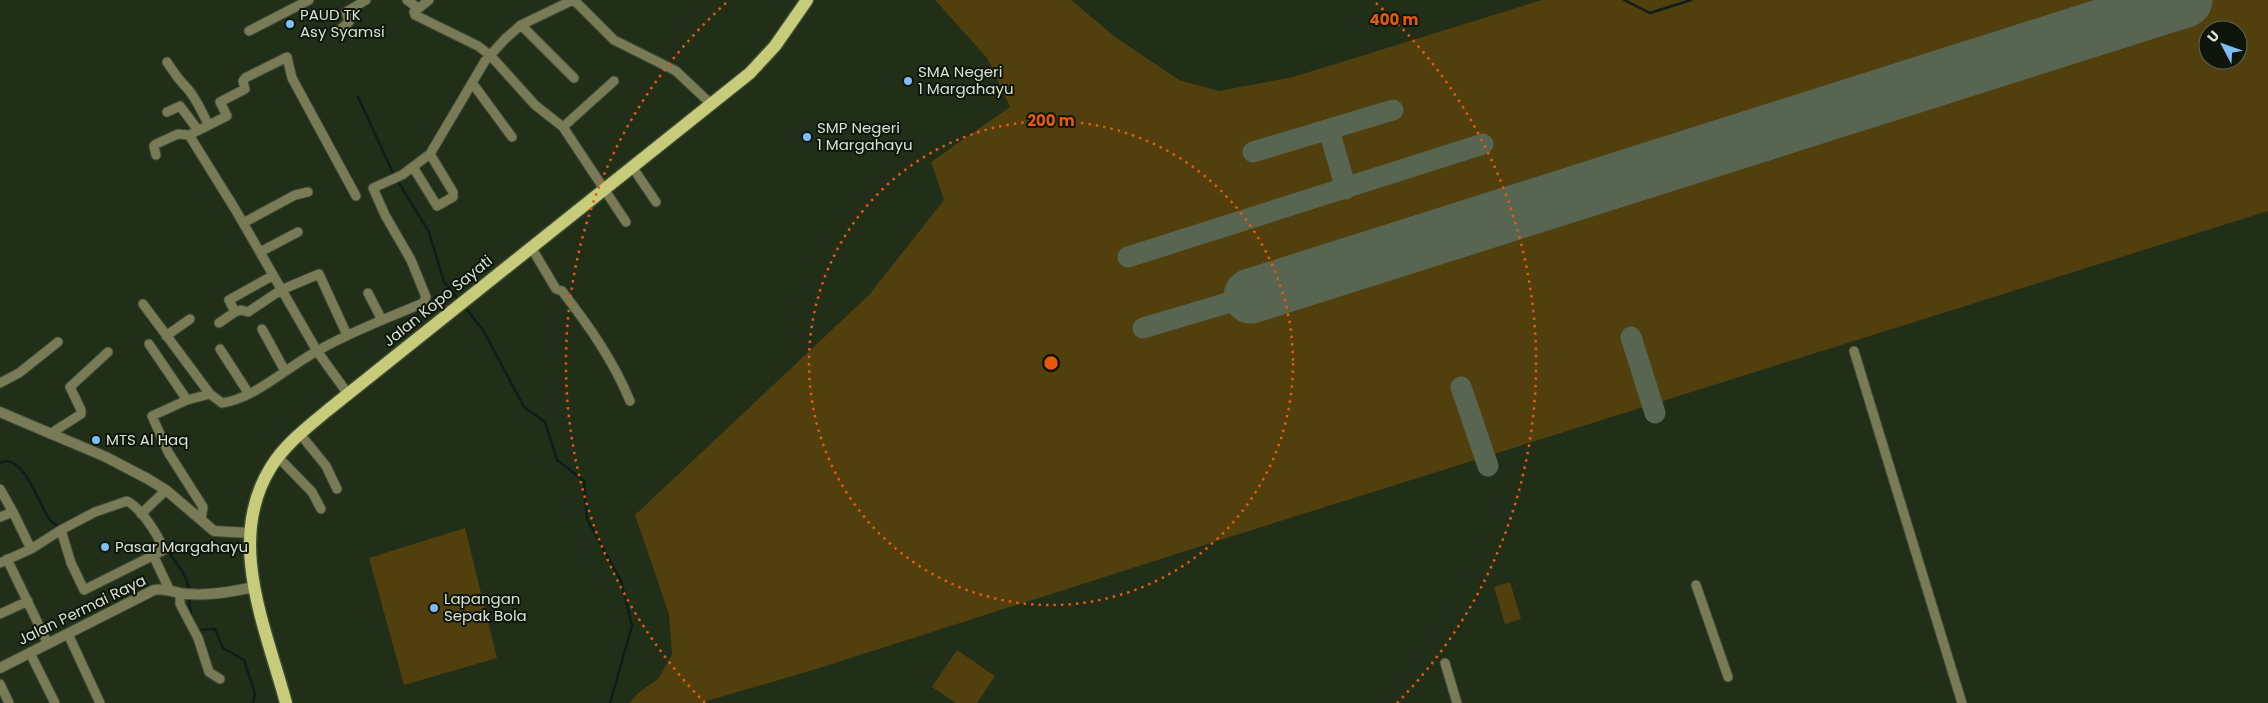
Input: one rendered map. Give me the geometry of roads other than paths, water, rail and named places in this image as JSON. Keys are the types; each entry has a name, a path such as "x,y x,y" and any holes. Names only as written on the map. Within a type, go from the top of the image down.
{"main road":[{"name":"Jalan Kopo Sayati","path":"286,703 255,590 249,560 250,533 259,489 278,457 300,434 348,394 604,189 633,168 768,56 807,0"}],"street":[{"path":"249,31 308,0"},
{"path":"337,32 349,22 346,12 366,0"},
{"path":"407,0 416,10 415,15 478,46 490,55 535,105 563,127 626,222"},
{"path":"416,10 429,0"},
{"path":"143,304 210,394 222,403 248,394 317,351 347,335 423,303 426,300 411,260 372,190 402,175 430,154 490,55 521,25 574,0 614,40 676,71 711,104"},
{"path":"521,25 574,78"},
{"path":"156,155 154,146 156,144 178,134 189,135 227,116 220,102 245,89 243,80 287,57 292,78 356,196"},
{"path":"167,62 180,82 185,85 208,124"},
{"path":"563,127 614,81"},
{"path":"473,84 512,137"},
{"path":"167,112 180,106 198,130"},
{"path":"189,135 243,223 317,351 348,394"},
{"path":"414,167 437,206 453,197 453,192 430,154"},
{"path":"633,168 656,202"},
{"path":"243,223 294,195 308,192"},
{"path":"260,252 298,232"},
{"path":"531,247 556,289 562,291 597,336 618,372 630,401"},
{"path":"219,323 234,312 240,310 248,312 281,290 319,274 347,335"},
{"path":"234,312 229,300 272,276"},
{"path":"368,293 382,320"},
{"path":"166,336 190,319"},
{"path":"262,329 285,371"},
{"path":"0,383 19,373 58,342"},
{"path":"149,344 187,400"},
{"path":"220,349 248,394"},
{"path":"1854,351 1962,703"},
{"path":"50,434 81,414 81,410 70,387 108,352"},
{"path":"201,520 203,507 168,452 151,418 187,400 210,394"},
{"path":"0,412 106,457 166,490 216,532 250,533"},
{"path":"300,434 326,466 337,489"},
{"path":"278,457 308,488 321,509"},
{"path":"0,489 31,549"},
{"path":"144,511 166,490"},
{"path":"48,644 28,601 4,561 31,549 62,530 95,512 123,502 130,503 144,511 164,548 162,552 154,557 86,591 83,589 71,563 62,530"},
{"path":"0,518 13,512"},
{"path":"154,557 169,589"},
{"path":"1696,586 1728,677"},
{"name":"Jalan Permai Raya","path":"0,668 148,592 160,588 214,597 233,596 255,590"},
{"path":"183,593 180,604 198,638 209,672 220,679"},
{"path":"0,614 28,601"},
{"path":"68,634 100,703"},
{"path":"30,653 55,703"},
{"path":"1445,664 1457,703"},
{"path":"0,684 9,703"}],"waterway":[{"path":"1624,0 1650,13 1691,0"},
{"path":"358,97 394,175"},
{"path":"397,180 429,232 444,282 459,300"},
{"path":"464,306 483,330 524,407 545,422 557,460 584,481 587,519 621,581 632,626 610,703"},
{"path":"0,463 8,461 16,465 23,472 50,520 60,527"},
{"path":"167,549 184,574 189,592"},
{"path":"189,597 191,617"},
{"path":"198,630 215,629 223,648 244,660 255,694 253,703"}],"place":[{"name":"PAUD TK Asy Syamsi","path":"290,24"},
{"name":"SMA Negeri 1 Margahayu","path":"908,81"},
{"name":"SMP Negeri 1 Margahayu","path":"807,137"},
{"name":"MTS Al Haq","path":"96,440"},
{"name":"Pasar Margahayu","path":"105,547"},
{"name":"Lapangan Sepak Bola","path":"434,608"}]}
